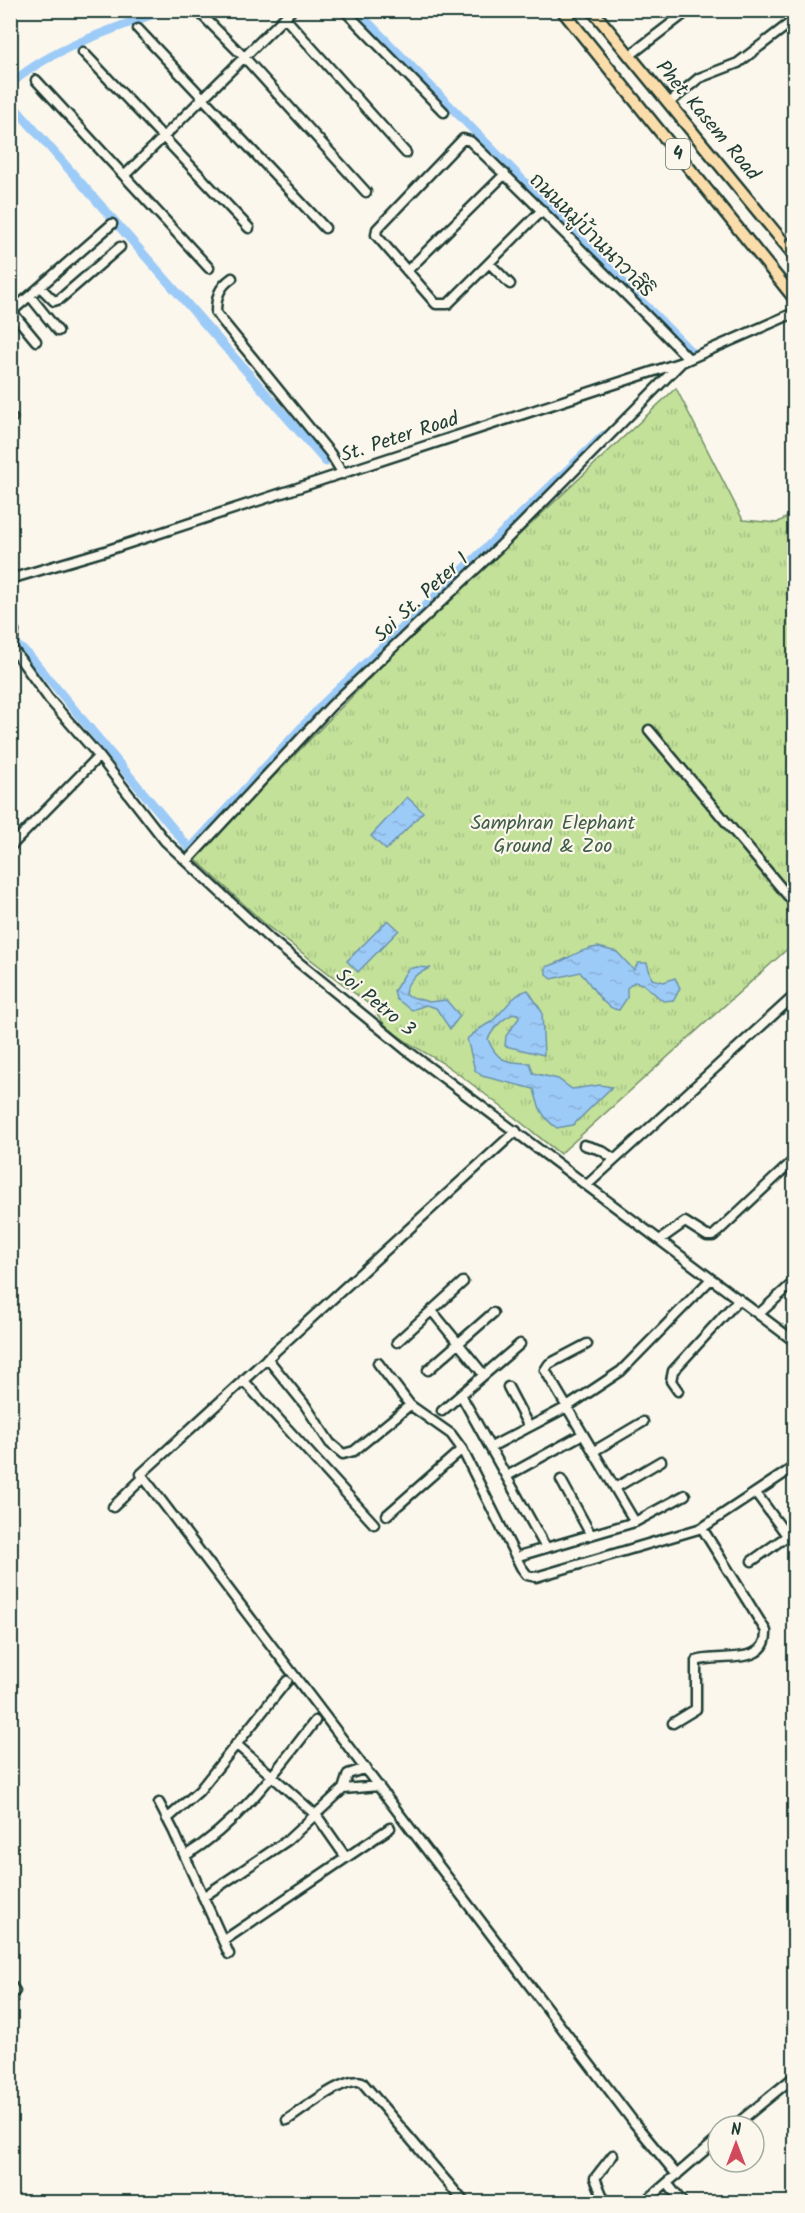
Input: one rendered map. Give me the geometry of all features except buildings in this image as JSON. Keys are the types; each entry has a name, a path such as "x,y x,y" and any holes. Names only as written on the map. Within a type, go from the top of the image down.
{"main road":[{"name":"4","path":"561,10 795,298"},
{"name":"Phet Kasem Road","path":"592,10 795,255"}],"street":[{"path":"197,10 244,57 366,192"},
{"path":"124,175 292,10"},
{"path":"344,10 444,112"},
{"path":"630,56 689,10"},
{"path":"285,18 406,153"},
{"path":"669,103 699,78 738,63 795,20"},
{"path":"138,29 325,228"},
{"path":"83,51 249,228"},
{"path":"36,80 209,268"},
{"name":"ถนนหมู่บ้านนาวาสิริ","path":"407,271 378,238 377,229 463,139 467,139 542,210 682,362"},
{"path":"505,174 407,271 436,304 442,306 448,304 542,210"},
{"path":"36,341 11,312 112,224"},
{"path":"40,287 54,301 60,299 120,247"},
{"path":"489,263 510,284"},
{"path":"232,278 220,288 216,301 216,313 330,453 343,474"},
{"path":"30,296 58,331"},
{"name":"St. Peter Road","path":"10,579 343,474 682,362 795,313"},
{"name":"Soi St. Peter 1","path":"186,861 331,706 499,547 682,362"},
{"name":"Soi Petro 3","path":"12,626 12,647 49,699 99,756 165,840 270,939 405,1049 795,1341"},
{"path":"650,729 795,903"},
{"path":"10,847 99,756"},
{"path":"587,1185 795,996"},
{"path":"516,1131 142,1471 143,1478 635,2124 677,2175"},
{"path":"584,1145 601,1150 614,1159"},
{"path":"661,1239 685,1222 707,1236 713,1236 795,1160"},
{"path":"491,1447 567,1407 621,1371 711,1279"},
{"path":"397,1342 463,1282"},
{"path":"760,1313 795,1282"},
{"path":"678,1391 671,1381 673,1371 739,1299"},
{"path":"432,1311 484,1375"},
{"path":"428,1370 493,1313"},
{"path":"442,1411 520,1344"},
{"path":"587,1344 546,1367 635,1522"},
{"path":"267,1358 305,1405 330,1443 343,1454 354,1450 410,1405"},
{"path":"378,1363 410,1405 451,1434 462,1449 527,1575 536,1577 702,1528 795,1467"},
{"path":"243,1380 374,1524"},
{"path":"508,1387 529,1427"},
{"path":"461,1395 546,1548"},
{"path":"594,1451 643,1422"},
{"path":"507,1476 583,1434"},
{"path":"387,1515 462,1449"},
{"path":"615,1488 661,1461"},
{"path":"113,1507 143,1478"},
{"path":"561,1480 591,1535"},
{"path":"756,1493 795,1545"},
{"path":"522,1555 635,1522 685,1495"},
{"path":"673,1723 696,1709 696,1661 747,1656 757,1652 766,1640 766,1631 702,1528"},
{"path":"752,1561 787,1536"},
{"path":"167,1819 199,1791 287,1681"},
{"path":"185,1856 212,1838 272,1776 315,1720"},
{"path":"236,1744 317,1816 345,1856"},
{"path":"202,1897 288,1840 317,1816 343,1789 348,1774 366,1768"},
{"path":"343,1789 379,1786"},
{"path":"159,1803 229,1954"},
{"path":"223,1941 345,1856 390,1828"},
{"path":"749,2114 795,2077"},
{"path":"287,2120 344,2083 356,2079 362,2082 464,2202"},
{"path":"645,2202 706,2150"},
{"path":"605,2202 595,2178 613,2155"},
{"path":"667,2183 682,2202"}],"green space":[{"name":"Samphran Elephant Ground & Zoo","path":"676,388 743,520 777,523 794,513 794,943 560,1154 464,1078 387,1027 375,1009 266,925 194,858 410,637"}],"water":[{"path":"407,797 423,812 386,850 371,836"},
{"path":"388,920 399,930 358,972 347,961"},
{"path":"598,947 617,952 634,970 638,963 647,963 652,979 664,982 675,978 680,988 674,1000 663,1001 643,984 634,982 627,988 627,998 619,1010 613,1009 602,1001 580,972 552,979 546,974 546,967"},
{"path":"431,968 413,978 405,995 429,1002 446,1000 460,1016 450,1029 436,1008 426,1005 412,1010 396,999 394,991 408,969"},
{"path":"528,990 542,1012 544,1055 505,1046 506,1036 519,1018 518,1014 505,1019 488,1039 495,1052 503,1059 530,1063 533,1073 558,1079 572,1089 600,1085 612,1087 573,1125 557,1128 552,1124 541,1111 534,1089 482,1076 475,1070 467,1039 491,1022 517,996"}],"waterway":[{"path":"10,85 26,72 63,50 164,10"},
{"path":"356,10 691,352 681,362"},
{"path":"10,102 326,462"},
{"path":"10,640 29,655 190,849 324,703 604,435"}]}
